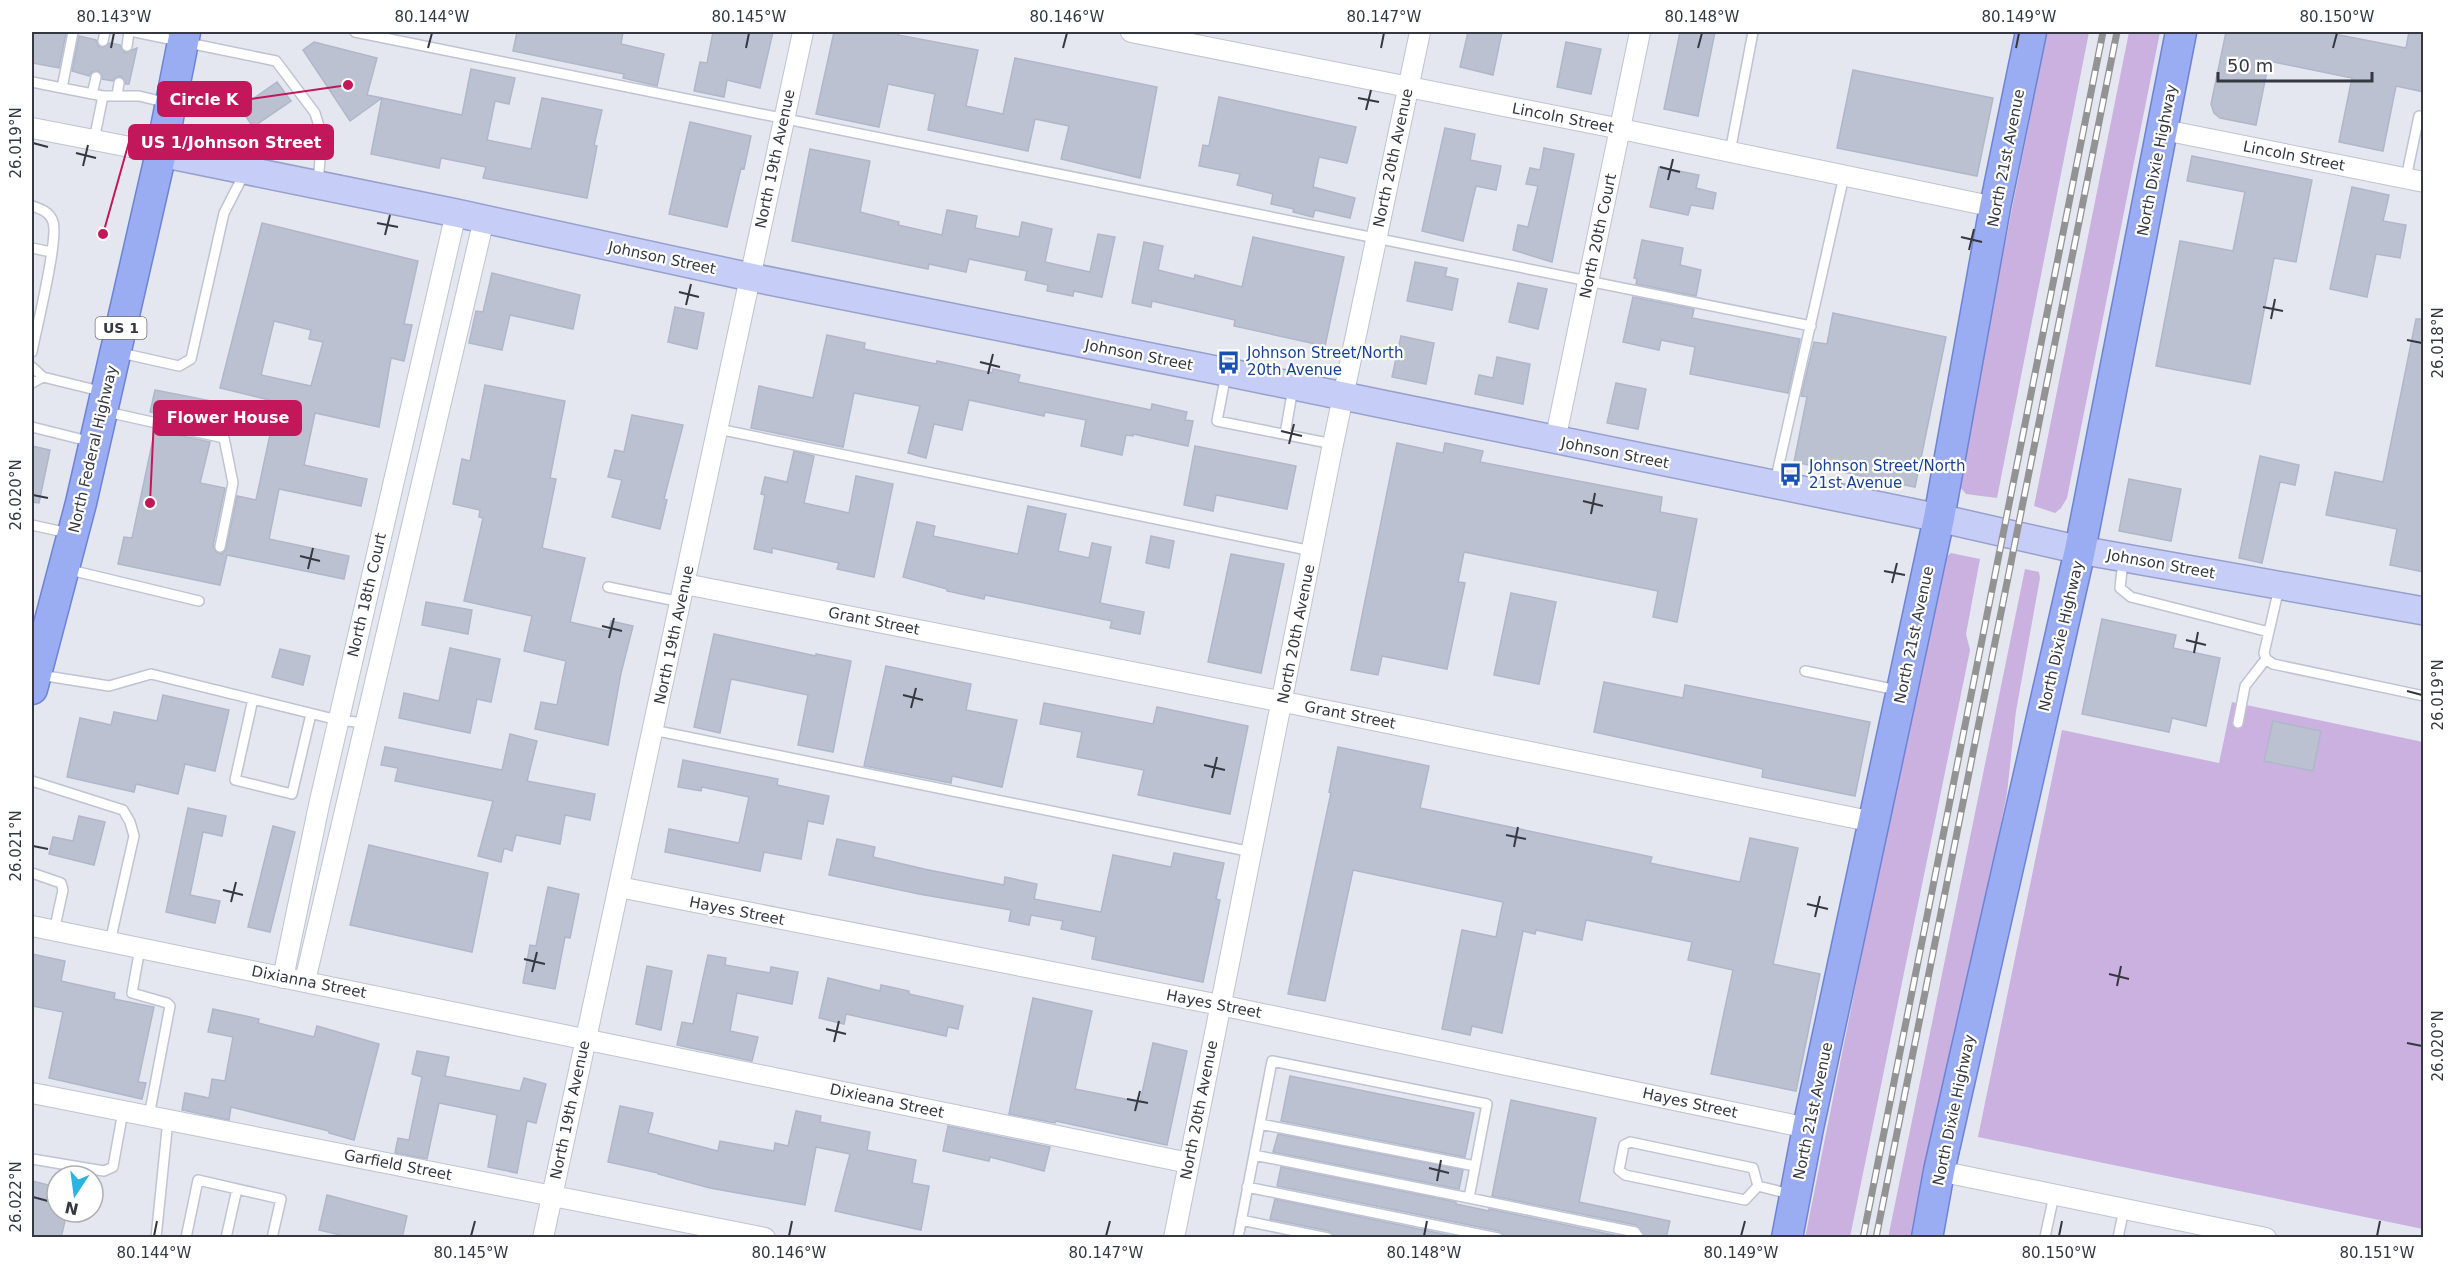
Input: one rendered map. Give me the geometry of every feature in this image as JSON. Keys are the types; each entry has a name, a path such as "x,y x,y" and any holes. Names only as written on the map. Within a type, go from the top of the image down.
{"main road":[{"name":"North 21st Avenue","path":"1787,1238 1808,1128 1939,518 1995,207 2031,32"},
{"name":"North Dixie Highway","path":"1927,1238 1939,1171 2080,550 2164,130 2181,32"},
{"name":"North Federal Highway","path":"34,675 74,534 161,153 184,36"}],"street":[{"name":"North 19th Avenue","path":"543,1238 803,32"},
{"name":"Lincoln Street","path":"1131,32 1621,129 1995,207"},
{"name":"North 20th Avenue","path":"1174,1238 1333,444 1420,32"},
{"name":"North 20th Court","path":"1555,441 1640,32"},
{"name":"Johnson Street","path":"32,128 456,213 750,277 1939,518 2080,550 2424,611"},
{"name":"Lincoln Street","path":"2164,130 2415,180"},
{"name":"North 18th Court","path":"283,978 338,720 456,213"},
{"name":"North 18th Court","path":"305,981 484,219"},
{"name":"Grant Street","path":"683,593 1283,702 1874,822"},
{"name":"Hayes Street","path":"619,887 1220,1005 1808,1128"},
{"name":"Dixianna Street","path":"32,926 585,1039"},
{"name":"Dixieana Street","path":"585,1039 1189,1163"},
{"name":"Garfield Street","path":"32,1093 765,1238"},
{"path":"1939,1171 2266,1238"}],"lane":[{"path":"62,88 74,32"},
{"path":"127,46 129,32"},
{"path":"135,32 184,36 276,61 315,113 322,136 318,185"},
{"path":"355,32 1811,326"},
{"path":"1730,152 1753,32"},
{"path":"92,94 96,78"},
{"path":"32,82 103,96 139,96 171,103"},
{"path":"117,96 119,82"},
{"path":"94,140 103,96"},
{"path":"2415,180 2419,116"},
{"path":"115,352 178,366 192,359 224,213 246,170"},
{"path":"1774,485 1844,176"},
{"path":"32,206 49,214 54,224 32,352"},
{"path":"32,248 51,252"},
{"path":"32,367 43,377 104,402 224,438 233,483 220,547"},
{"path":"1226,372 1218,421 1333,444"},
{"path":"32,383 43,377"},
{"path":"1285,434 1293,386"},
{"path":"32,427 95,443"},
{"path":"718,429 1312,551"},
{"path":"32,525 74,534"},
{"path":"2123,558 2120,588 2131,597 2269,632"},
{"path":"64,569 199,601"},
{"path":"2280,585 2265,653 2266,659 2273,664 2424,696"},
{"path":"608,587 683,593"},
{"path":"2238,723 2245,686 2266,659"},
{"path":"1805,671 1902,691"},
{"path":"34,675 109,686 151,674 311,714 365,723"},
{"path":"253,699 235,780 292,794 311,714"},
{"path":"653,730 1251,852"},
{"path":"32,781 123,810 130,822 134,836 110,942"},
{"path":"32,873 61,883 63,890 54,931"},
{"path":"140,948 132,993 167,1003 170,1006 159,1118 156,1238"},
{"path":"1238,1238 1272,1061 1487,1104 1469,1198"},
{"path":"32,1159 104,1171 113,1167 123,1111"},
{"path":"1260,1124 1475,1166"},
{"path":"1630,1142 1753,1168 1758,1186 1745,1200 1625,1175 1619,1170 1624,1145 1630,1142"},
{"path":"1254,1155 1635,1232 1639,1238"},
{"path":"186,1238 198,1180 281,1199 272,1238"},
{"path":"1758,1186 1796,1195"},
{"path":"1247,1187 1498,1238"},
{"path":"226,1238 237,1189"},
{"path":"2047,1238 2045,1237 2054,1194"},
{"path":"2118,1238 2124,1209"},
{"path":"1241,1220 1328,1238"}],"shaded area":[{"path":"2047,32 2089,32 1997,498 1966,494 1960,487 1961,467"},
{"path":"2129,32 2160,32 2067,498 2055,513 2034,506"},
{"path":"1951,553 1980,559 1966,634 1970,650 1850,1237 1805,1238 1940,565"},
{"path":"2025,569 2039,572 2040,578 2016,711 2007,793 1918,1237 1888,1238"},
{"path":"2232,702 2423,742 2423,1229 1978,1137 2062,730 2219,763"}],"building":[{"path":"32,32 66,33 59,68 32,63"},
{"path":"517,32 623,32 621,44 664,54 657,86 623,78 624,74 513,51"},
{"path":"713,32 773,32 760,88 727,80 724,97 694,91 700,62 707,63"},
{"path":"834,32 899,32 898,35 978,50 966,106 1003,114 1015,58 1157,87 1140,178 1061,159 1069,126 1035,119 1028,151 928,130 935,94 888,84 879,127 816,114"},
{"path":"1468,32 1502,32 1493,75 1460,67"},
{"path":"1680,32 1715,32 1698,116 1664,109"},
{"path":"2226,32 2324,32 2406,48 2409,32 2424,32 2424,92 2396,86 2383,151 2339,142 2352,78 2269,61 2256,125 2220,118 2214,113 2211,104"},
{"path":"79,36 96,40 98,46 102,48 110,43 120,45 125,53 137,48 129,84 126,84 121,76 116,77 113,81 102,79 98,71 92,72 89,76 72,71"},
{"path":"314,42 377,58 367,95 382,98 350,121 303,50"},
{"path":"1566,42 1601,49 1591,94 1557,87"},
{"path":"471,69 515,78 509,104 495,101 487,140 531,149 542,98 602,110 594,145 597,146 587,198 483,178 486,167 441,158 439,168 371,154 382,98 462,115"},
{"path":"1853,70 1993,98 1977,176 1837,148"},
{"path":"277,82 291,101 253,127 240,108"},
{"path":"1219,97 1356,127 1347,163 1319,157 1313,187 1355,198 1350,218 1315,210 1313,217 1293,212 1294,209 1271,204 1273,194 1237,185 1240,174 1199,166 1203,145 1209,146"},
{"path":"690,122 751,136 727,227 669,214"},
{"path":"1445,128 1475,134 1470,160 1501,166 1496,190 1476,186 1463,241 1422,231"},
{"path":"1544,148 1574,154 1552,262 1513,250 1518,225 1528,227 1538,186 1526,184 1530,168 1540,170"},
{"path":"810,149 870,161 860,212 899,222 898,225 942,235 947,210 977,216 975,228 1019,237 1022,222 1052,229 1045,262 1090,272 1098,234 1115,237 1102,297 1074,291 1073,296 1047,291 1048,285 1025,280 1027,271 969,259 966,272 929,264 928,269 792,241"},
{"path":"2192,156 2312,180 2296,262 2274,258 2250,384 2156,366 2180,241 2233,251 2245,192 2187,181"},
{"path":"1659,167 1699,175 1696,188 1716,193 1713,209 1691,205 1688,215 1650,207"},
{"path":"2352,187 2389,195 2383,221 2406,225 2400,258 2376,254 2367,297 2330,289"},
{"path":"262,223 418,261 404,324 412,325 404,361 391,358 379,427 315,413 304,465 367,479 361,506 279,489 269,539 349,556 344,579 227,555 220,585 118,564 124,537 132,538 155,430 210,442 200,483 225,488 213,546 216,552 222,554 226,549 237,496 256,500 277,402 220,388","holes":["274,321 311,330 309,339 323,342 311,386 261,375"]},
{"path":"1253,237 1344,257 1325,346 1234,326 1235,320 1152,301 1151,307 1132,303 1144,242 1163,246 1158,270 1194,279 1195,275 1242,287"},
{"path":"1642,240 1683,248 1680,265 1701,270 1696,296 1636,284 1637,279 1634,278"},
{"path":"1415,262 1447,268 1445,276 1458,279 1452,310 1407,301"},
{"path":"492,273 580,295 573,329 510,315 502,350 469,343 476,311 483,312"},
{"path":"1518,283 1547,289 1538,329 1509,322"},
{"path":"1633,297 1694,309 1692,318 1800,339 1788,393 1690,374 1695,347 1661,340 1659,350 1623,342"},
{"path":"675,307 704,313 697,349 668,342"},
{"path":"1833,313 1946,337 1915,487 1794,462 1807,397 1801,396 1814,342 1827,344"},
{"path":"2416,319 2424,319 2424,572 2390,565 2397,529 2326,515 2335,472 2383,482"},
{"path":"827,335 865,343 864,349 936,364 937,361 992,373 993,369 1020,375 1018,382 1151,410 1152,404 1187,412 1185,420 1193,421 1188,446 1133,434 1133,436 1126,435 1122,455 1081,446 1086,420 1045,412 1044,416 969,400 962,430 934,424 926,458 908,453 920,406 854,393 843,447 751,428 759,386 813,398"},
{"path":"1401,336 1434,343 1426,384 1392,377"},
{"path":"1497,357 1530,364 1523,404 1475,394 1479,375 1493,378"},
{"path":"1616,383 1646,389 1638,429 1607,423"},
{"path":"485,385 565,401 550,478 556,479 542,548 585,558 570,622 609,631 611,621 633,626 621,673 608,745 535,729 541,702 557,705 566,661 524,651 532,616 464,601 483,518 479,517 480,510 453,504 462,459 470,461"},
{"path":"155,390 227,404 223,426 214,424 213,429 150,412"},
{"path":"632,415 683,425 664,499 667,500 660,529 612,517 622,480 608,477 615,450 624,452"},
{"path":"1397,443 1443,453 1445,443 1483,451 1480,462 1662,497 1660,512 1697,519 1677,622 1653,617 1658,591 1464,552 1458,582 1465,583 1447,669 1382,656 1378,675 1351,670"},
{"path":"32,446 50,450 39,503 32,502"},
{"path":"1195,446 1296,466 1287,509 1216,495 1213,511 1184,505"},
{"path":"794,451 814,456 804,503 849,513 856,476 893,484 874,577 837,569 839,563 772,548 772,553 754,549 765,495 761,494 765,477 787,482"},
{"path":"2260,456 2299,465 2295,485 2280,482 2262,563 2239,558"},
{"path":"2129,479 2181,489 2171,541 2119,531"},
{"path":"1028,506 1066,514 1058,551 1089,558 1092,543 1111,547 1100,603 1144,612 1140,634 1110,628 1112,621 985,595 984,599 947,591 947,589 903,577 917,522 935,526 933,536 1018,554"},
{"path":"1151,536 1174,541 1169,568 1146,563"},
{"path":"1231,554 1284,564 1261,673 1208,662"},
{"path":"1511,593 1556,602 1539,684 1494,675"},
{"path":"426,602 472,610 468,634 422,625"},
{"path":"2102,619 2176,635 2173,648 2220,658 2206,726 2172,718 2169,732 2082,714"},
{"path":"714,634 816,656 816,654 851,661 833,752 798,745 808,695 731,679 720,733 694,727"},
{"path":"450,648 500,659 491,702 477,699 470,733 399,718 404,693 439,701"},
{"path":"280,649 310,656 303,685 272,677"},
{"path":"886,666 971,684 966,710 1017,720 1002,787 952,776 951,783 864,766"},
{"path":"1604,682 1683,698 1685,685 1870,722 1855,796 1762,777 1763,769 1594,732"},
{"path":"163,695 229,710 215,771 185,764 178,794 136,784 134,792 67,777 80,718 111,725 114,712 157,721"},
{"path":"1044,703 1153,724 1157,707 1248,726 1230,814 1138,795 1144,770 1077,757 1082,732 1040,724"},
{"path":"2273,721 2321,731 2313,771 2264,761"},
{"path":"510,734 537,741 527,781 595,794 590,820 565,815 560,844 516,835 512,851 504,848 501,862 478,856 493,801 395,781 398,768 381,765 385,747 502,770"},
{"path":"1338,747 1429,766 1420,808 1652,857 1650,863 1740,882 1750,838 1798,848 1773,964 1820,974 1796,1091 1711,1074 1733,970 1688,960 1692,942 1586,920 1582,940 1536,930 1535,934 1523,931 1502,1033 1472,1026 1470,1035 1442,1029 1462,930 1496,937 1503,902 1353,870 1325,1001 1288,994 1331,793 1329,792"},
{"path":"683,760 778,779 777,785 829,796 823,824 808,821 801,859 764,852 760,871 665,852 669,829 739,843 749,797 702,787 701,791 678,787"},
{"path":"188,808 226,816 222,836 203,832 190,895 220,901 215,923 166,912"},
{"path":"79,816 105,822 94,865 49,854 53,837 73,841"},
{"path":"273,826 295,832 270,932 248,927"},
{"path":"837,839 875,847 873,857 924,869 1004,885 1005,877 1037,884 1034,899 1101,912 1113,855 1171,867 1174,853 1224,863 1216,899 1220,900 1203,982 1092,959 1096,937 1061,929 1063,921 1031,915 1029,925 1009,921 1011,910 829,875"},
{"path":"369,845 488,873 472,952 350,925"},
{"path":"548,887 579,894 570,938 565,937 555,989 523,983 530,945 536,946"},
{"path":"32,954 65,961 61,981 115,993 114,999 154,1007 138,1082 146,1083 142,1099 49,1078 63,1012 32,1006"},
{"path":"708,955 726,958 725,965 770,973 771,967 798,972 792,1004 737,993 730,1031 758,1037 752,1061 677,1045 682,1022 693,1024"},
{"path":"647,966 672,971 661,1030 636,1024"},
{"path":"828,978 880,991 881,985 963,1006 958,1029 948,1027 946,1036 846,1014 844,1024 819,1018"},
{"path":"1033,998 1092,1011 1075,1089 1140,1102 1153,1043 1187,1051 1167,1145 1056,1121 1055,1123 1009,1114"},
{"path":"213,1009 259,1019 258,1023 314,1037 317,1026 379,1044 354,1140 329,1133 329,1131 231,1107 229,1120 182,1110 185,1093 209,1098 212,1079 225,1081 233,1037 208,1032"},
{"path":"417,1051 449,1057 445,1076 520,1091 524,1078 546,1084 536,1123 527,1121 517,1173 488,1167 497,1115 439,1103 427,1159 395,1153 398,1138 409,1140 422,1077 412,1074"},
{"path":"1290,1076 1474,1113 1465,1157 1281,1121"},
{"path":"1511,1100 1596,1118 1579,1202 1670,1221 1666,1238 1646,1238 1636,1225 1492,1196"},
{"path":"620,1106 653,1113 648,1133 718,1151 720,1141 774,1151 775,1143 788,1146 796,1111 821,1116 820,1122 870,1132 867,1150 916,1160 912,1183 929,1186 921,1230 835,1211 850,1154 816,1147 805,1205 710,1188 608,1162"},
{"path":"948,1126 1050,1147 1044,1171 990,1157 989,1161 943,1151"},
{"path":"1278,1134 1463,1170 1459,1189 1273,1152"},
{"path":"1281,1167 1628,1238 1505,1238 1499,1231 1277,1186"},
{"path":"32,1181 45,1184 45,1224 64,1224 61,1238 32,1238"},
{"path":"327,1195 407,1216 402,1238 353,1238 319,1230"},
{"path":"1275,1199 1462,1238 1335,1238 1329,1231 1270,1219"}],"railway":[{"path":"1863,1238 2103,32"},
{"path":"1876,1238 2117,32"}],"place":[{"name":"Circle K","path":"348,85"},
{"name":"US 1/Johnson Street","path":"103,234"},
{"name":"Johnson Street/North 20th Avenue","path":"1229,362"},
{"name":"Johnson Street/North 21st Avenue","path":"1791,475"},
{"name":"Flower House","path":"150,503"}]}
